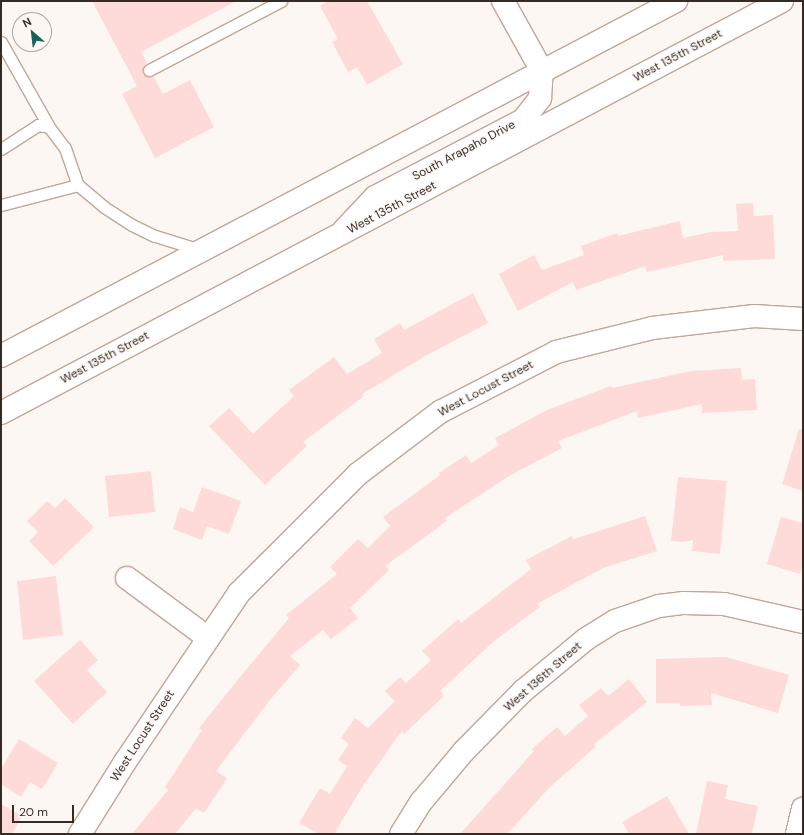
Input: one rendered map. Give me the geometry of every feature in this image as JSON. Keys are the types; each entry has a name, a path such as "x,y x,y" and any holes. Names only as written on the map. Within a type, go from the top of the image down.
{"street":[{"path":"503,1 542,71"},
{"path":"1,356 676,1"},
{"name":"West 135th Street","path":"1,413 782,1"},
{"name":"South Arapaho Drive","path":"339,236 375,197 523,120 540,98 542,71"},
{"name":"West Locust Street","path":"80,834 125,762 239,593 358,474 440,412 556,352 652,328 754,316 803,319"},
{"path":"127,578 208,638"},
{"name":"West 136th Street","path":"401,834 422,801 464,751 523,690 571,650 615,621 660,606 684,603 724,604 803,622"},
{"path":"797,834 803,810"}],"lane":[{"path":"149,70 281,1"},
{"path":"1,42 49,128 65,148 78,185 104,207 132,225 155,236 201,250"},
{"path":"1,149 38,125 49,128"},
{"path":"1,205 78,185"}],"building":[{"path":"92,1 236,1 141,52 147,63 143,67 143,74 148,77 153,76 163,94 190,80 214,127 155,158 122,94 137,86"},
{"path":"328,1 367,1 403,64 367,85 357,67 348,72 332,42 338,39 320,6"},
{"path":"753,203 754,216 773,215 775,259 723,261 723,255 647,272 645,266 576,290 573,282 518,311 499,274 534,255 542,270 584,255 581,246 617,233 618,236 680,221 683,238 711,232 738,231 736,204"},
{"path":"473,293 488,323 427,355 362,394 364,396 303,442 307,446 265,485 209,426 229,408 253,434 294,396 289,390 334,357 347,374 382,353 374,339 400,323 404,330"},
{"path":"741,368 742,380 755,379 757,410 702,413 702,404 638,418 637,411 558,441 562,448 509,476 445,518 447,521 385,566 389,570 350,608 358,618 331,639 323,630 290,656 300,665 270,700 216,771 227,778 204,813 196,808 175,834 132,834 168,790 165,787 202,730 199,728 289,618 286,615 337,574 330,567 358,539 368,548 390,526 383,517 440,475 439,473 466,455 471,463 499,445 495,438 547,410 611,386 612,388 691,371"},
{"path":"799,429 803,429 803,491 782,484"},
{"path":"151,471 155,512 109,517 105,476"},
{"path":"678,477 727,481 720,554 692,551 693,540 684,542 671,541"},
{"path":"202,487 241,501 229,534 207,526 202,540 173,529 180,507 193,512"},
{"path":"65,498 94,527 53,566 29,541 38,532 27,521 47,501 55,508"},
{"path":"645,516 657,551 603,568 537,604 540,607 493,642 440,691 444,696 404,734 402,731 364,784 334,834 318,834 299,823 320,788 330,794 347,766 338,760 349,744 341,738 355,718 368,728 395,701 385,691 400,677 406,683 431,660 422,651 458,619 461,623 531,569 526,560 572,536 574,539"},
{"path":"781,517 803,523 803,562 800,574 767,564"},
{"path":"56,576 63,635 23,640 17,581"},
{"path":"80,640 98,660 87,670 107,692 73,724 34,681"},
{"path":"726,657 789,675 778,713 711,693 712,705 680,706 680,703 656,703 656,659"},
{"path":"629,679 647,702 594,744 596,746 548,789 507,834 460,834 534,751 532,749 557,727 565,736 588,716 579,705 601,688 608,696"},
{"path":"19,739 58,763 42,789 30,782 21,797 1,784 1,769"},
{"path":"707,781 728,785 725,799 758,806 752,834 696,834"},
{"path":"667,796 689,834 629,834 622,822"},
{"path":"1,804 22,816 12,834 1,834"}]}
